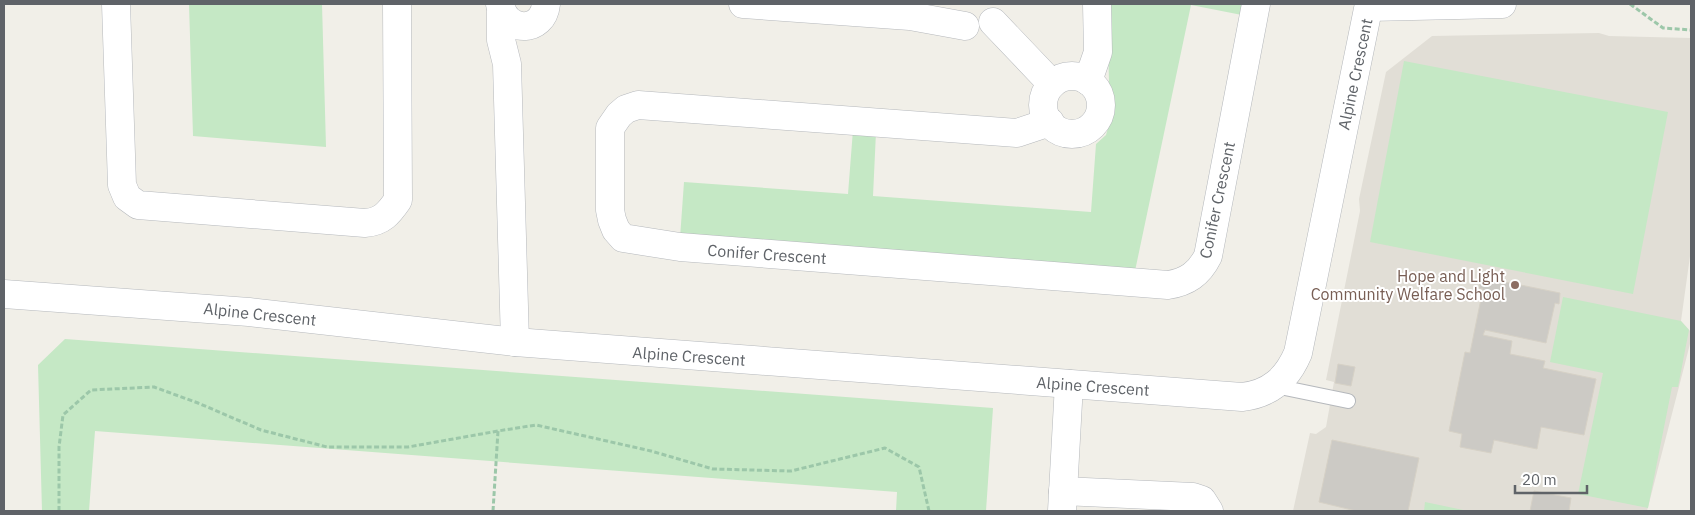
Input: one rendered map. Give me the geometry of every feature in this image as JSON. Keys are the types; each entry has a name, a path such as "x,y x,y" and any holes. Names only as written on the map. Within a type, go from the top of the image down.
{"street":[{"path":"116,4 122,185 127,197 138,205 365,223 376,223 384,218 398,200 397,4"},
{"path":"743,4 910,16 959,15 980,28 996,13 1052,84"},
{"path":"910,16 936,4"},
{"path":"1088,81 1098,52 1097,4"},
{"name":"Conifer Crescent","path":"1050,122 1017,133 638,105 626,109 610,128 610,210 616,230 623,238 680,247 1168,285 1180,283 1197,272 1208,256 1256,4"},
{"name":"Alpine Crescent","path":"4,294 249,312 515,342 1242,397 1254,396 1275,386 1293,366 1298,353 1369,5 1502,4"},
{"path":"515,342 507,64 529,10"},
{"path":"1066,76 1075,76 1088,81 1096,89 1100,98 1098,117 1093,125 1085,131 1066,133 1050,122 1045,115 1044,99 1052,84 1066,76"},
{"path":"1069,384 1063,501 1193,497 1202,500 1209,511"}],"lane":[{"path":"1275,386 1348,401"}],"path":[{"path":"1630,4 1663,28 1691,30"},
{"path":"59,511 59,447 63,415 91,390 154,387 198,402 261,430 327,447 408,447 536,425 651,451 713,468 791,471 885,448 919,467 929,511"},
{"path":"492,511 498,432"}],"shaded area":[{"name":"Hope and Light Community Welfare School","path":"1599,33 1609,36 1691,38 1691,249 1681,321 1691,332 1691,340 1647,511 1293,511 1310,433 1316,434 1326,427 1334,382 1326,380 1360,211 1359,199 1386,72 1432,36"}],"green space":[{"path":"189,4 322,4 326,147 193,136"},
{"path":"1107,4 1249,4 1247,16 1191,5 1135,271 680,238 684,182 848,194 853,130 876,132 873,196 1091,212 1096,144 1106,135 1110,121"},
{"path":"1404,61 1668,112 1633,294 1370,242"},
{"path":"1563,297 1681,321 1689,330 1678,387 1672,387 1648,508 1578,494 1603,373 1550,362"},
{"path":"65,339 993,408 986,511 896,511 897,492 95,431 89,511 42,511 38,365"},
{"path":"1425,502 1468,511 1424,511"}],"building":[{"path":"1481,277 1560,293 1559,304 1555,303 1546,343 1485,330 1483,335 1512,341 1510,354 1545,361 1543,368 1596,379 1584,435 1541,427 1537,449 1494,440 1491,453 1460,447 1462,434 1449,431 1465,352 1470,353 1483,289 1479,288"},
{"path":"1338,364 1355,367 1351,386 1335,383"},
{"path":"1332,440 1419,458 1408,511 1356,511 1319,502"},
{"path":"1534,491 1571,498 1569,511 1530,511"}],"place":[{"name":"Hope and Light Community Welfare School","path":"1515,285"}]}
